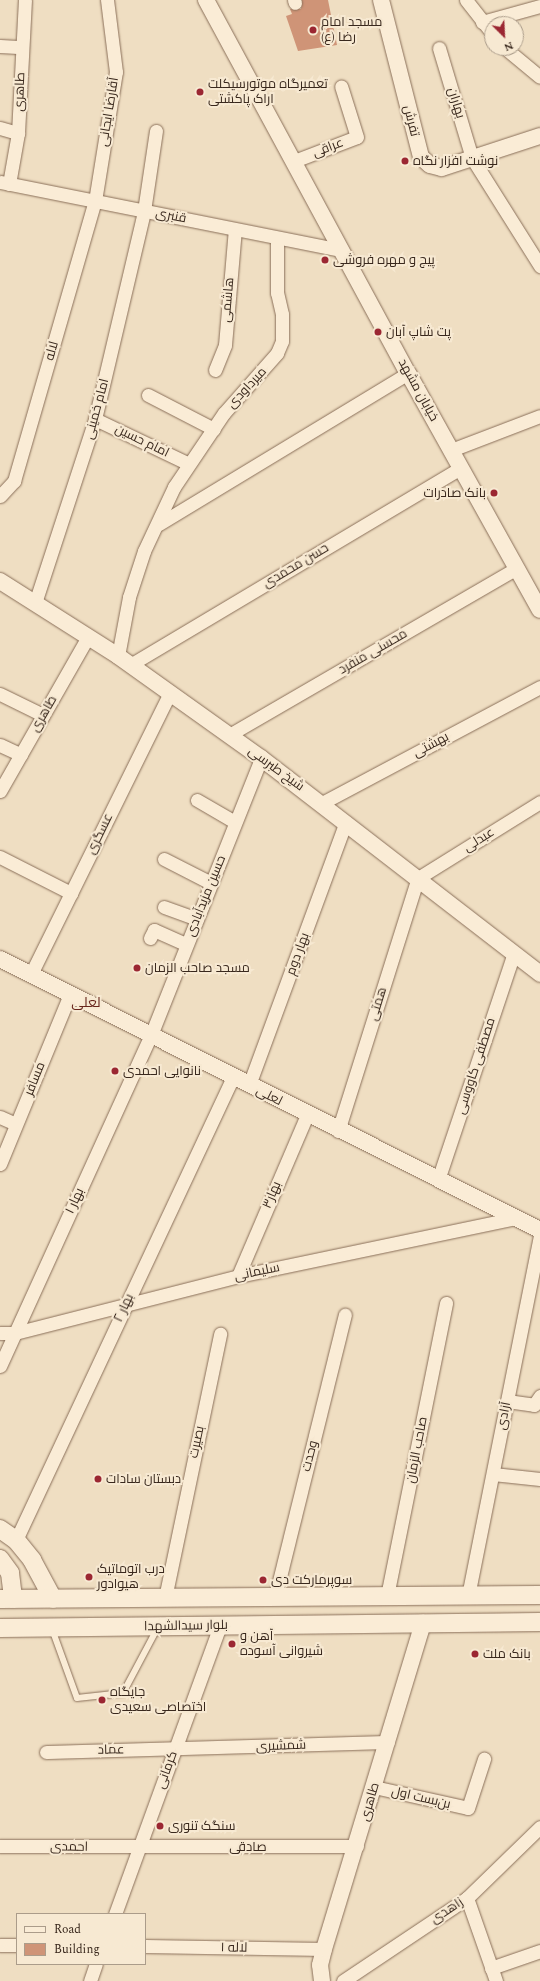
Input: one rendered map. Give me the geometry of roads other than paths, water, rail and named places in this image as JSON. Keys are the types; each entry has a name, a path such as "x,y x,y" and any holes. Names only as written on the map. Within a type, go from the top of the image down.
{"main road":[{"path":"0,1529 16,1540 32,1560 53,1598"},
{"path":"0,1559 10,1573 7,1599 540,1595"},
{"path":"159,1626 165,1598"},
{"name":"بلوار سیدالشهدا","path":"0,1628 540,1622"}],"street":[{"name":"طاهری","path":"5,183 18,133 25,0"},
{"name":"آقارضا ایجانی","path":"96,201 116,72 106,0"},
{"name":"خیابان مشهد","path":"206,0 408,373 540,610"},
{"name":"تفرش","path":"381,0 421,157 430,165 442,168 540,136"},
{"path":"466,0 482,22 540,6"},
{"path":"0,46 22,47"},
{"name":"بهاران","path":"439,48 472,158"},
{"path":"515,56 540,77"},
{"name":"عراقی","path":"294,161 358,137 341,86"},
{"path":"0,128 18,133"},
{"name":"امام خمینی","path":"35,603 95,419 144,211 156,131"},
{"path":"472,158 540,266"},
{"name":"قنبری","path":"5,183 341,250"},
{"name":"لاله","path":"0,496 14,481 96,201"},
{"name":"هاشمی","path":"215,370 225,345 235,229"},
{"name":"میرداودی","path":"124,660 129,596 144,551 159,524 174,487 224,413 269,364 282,341 282,314 277,293 277,238"},
{"name":"میرداودی","path":"159,524 408,373"},
{"path":"148,395 214,429"},
{"path":"451,450 540,416"},
{"name":"امام حسین","path":"95,419 190,464"},
{"name":"حسن محمدی","path":"124,660 461,468"},
{"name":"محسنی منفرد","path":"229,735 517,568"},
{"name":"شیخ طبرسی","path":"0,581 124,660 261,758 322,803 540,974"},
{"name":"طاهری","path":"0,791 88,637"},
{"name":"بهشتی","path":"322,803 540,687"},
{"name":"عسگری","path":"31,974 170,693"},
{"path":"0,694 43,715"},
{"path":"0,745 20,755"},
{"name":"حسین مزیدآبادی","path":"151,1035 261,758"},
{"path":"197,800 235,822"},
{"name":"عبدلی","path":"418,878 540,802"},
{"name":"بهار دوم","path":"250,1085 346,822"},
{"path":"0,857 71,893"},
{"path":"164,859 211,883"},
{"name":"همتی","path":"338,1130 418,878"},
{"path":"164,906 196,919"},
{"path":"150,938 154,930 186,944"},
{"name":"مصطفی کاووسی","path":"438,1180 514,953"},
{"name":"لعلی","path":"0,959 307,1115 540,1230"},
{"name":"مسافر","path":"0,1164 70,994"},
{"name":"بهار ۱","path":"0,1366 151,1035"},
{"name":"بهار ۲","path":"16,1540 233,1077"},
{"name":"بهار۳","path":"238,1276 307,1115"},
{"path":"0,1117 16,1124"},
{"name":"سلیمانی","path":"0,1333 15,1333 127,1303 238,1276 516,1218"},
{"name":"آزادی","path":"468,1596 540,1236"},
{"name":"صاحب الزمان","path":"387,1596 446,1303"},
{"name":"وحدت","path":"275,1597 345,1315"},
{"name":"بصیرت","path":"165,1598 220,1334"},
{"path":"507,1401 534,1405 540,1396"},
{"path":"493,1474 540,1479"},
{"name":"طاهری","path":"322,1981 320,1965 324,1949 357,1846 423,1623"},
{"name":"کرمانی","path":"115,1913 220,1625"},
{"name":"شمشیری","path":"175,1749 388,1742"},
{"name":"عماد","path":"46,1752 175,1749"},
{"name":"بن‌بست اول","path":"374,1787 468,1808 484,1758"},
{"name":"زاهدی","path":"344,1981 467,1898 540,1827"},
{"name":"احمدی","path":"0,1846 139,1848"},
{"name":"صادقی","path":"139,1848 357,1846"},
{"path":"467,1898 494,1977 540,1951"},
{"path":"0,1945 16,1945"},
{"name":"لاله ۱","path":"146,1946 324,1949"},
{"path":"90,1981 96,1965"}],"lane":[{"path":"51,1627 77,1698 123,1693 159,1626"}],"place":[{"name":"مسجد امام رضا (ع)","path":"313,30"},
{"name":"تعمیرگاه موتورسیکلت اراک پاکشتی","path":"200,92"},
{"name":"نوشت افزار نگاه","path":"405,161"},
{"name":"پیچ و مهره فروشی","path":"325,260"},
{"name":"پت شاپ آبان","path":"378,332"},
{"name":"بانک صادرات","path":"494,493"},
{"name":"مسجد صاحب الزمان","path":"137,968"},
{"name":"نانوایی احمدی","path":"115,1071"},
{"name":"دبستان سادات","path":"98,1479"},
{"name":"درب اتوماتیک هیوادور","path":"89,1577"},
{"name":"سوپرمارکت دی","path":"263,1580"},
{"name":"آهن و شیروانی آسوده","path":"232,1644"},
{"name":"بانک ملت","path":"475,1654"},
{"name":"جایگاه اختصاصی سعیدی","path":"102,1700"},
{"name":"سنگک تنوری","path":"160,1826"}],"district":[{"name":"لعلی","path":"86,1003"}]}
